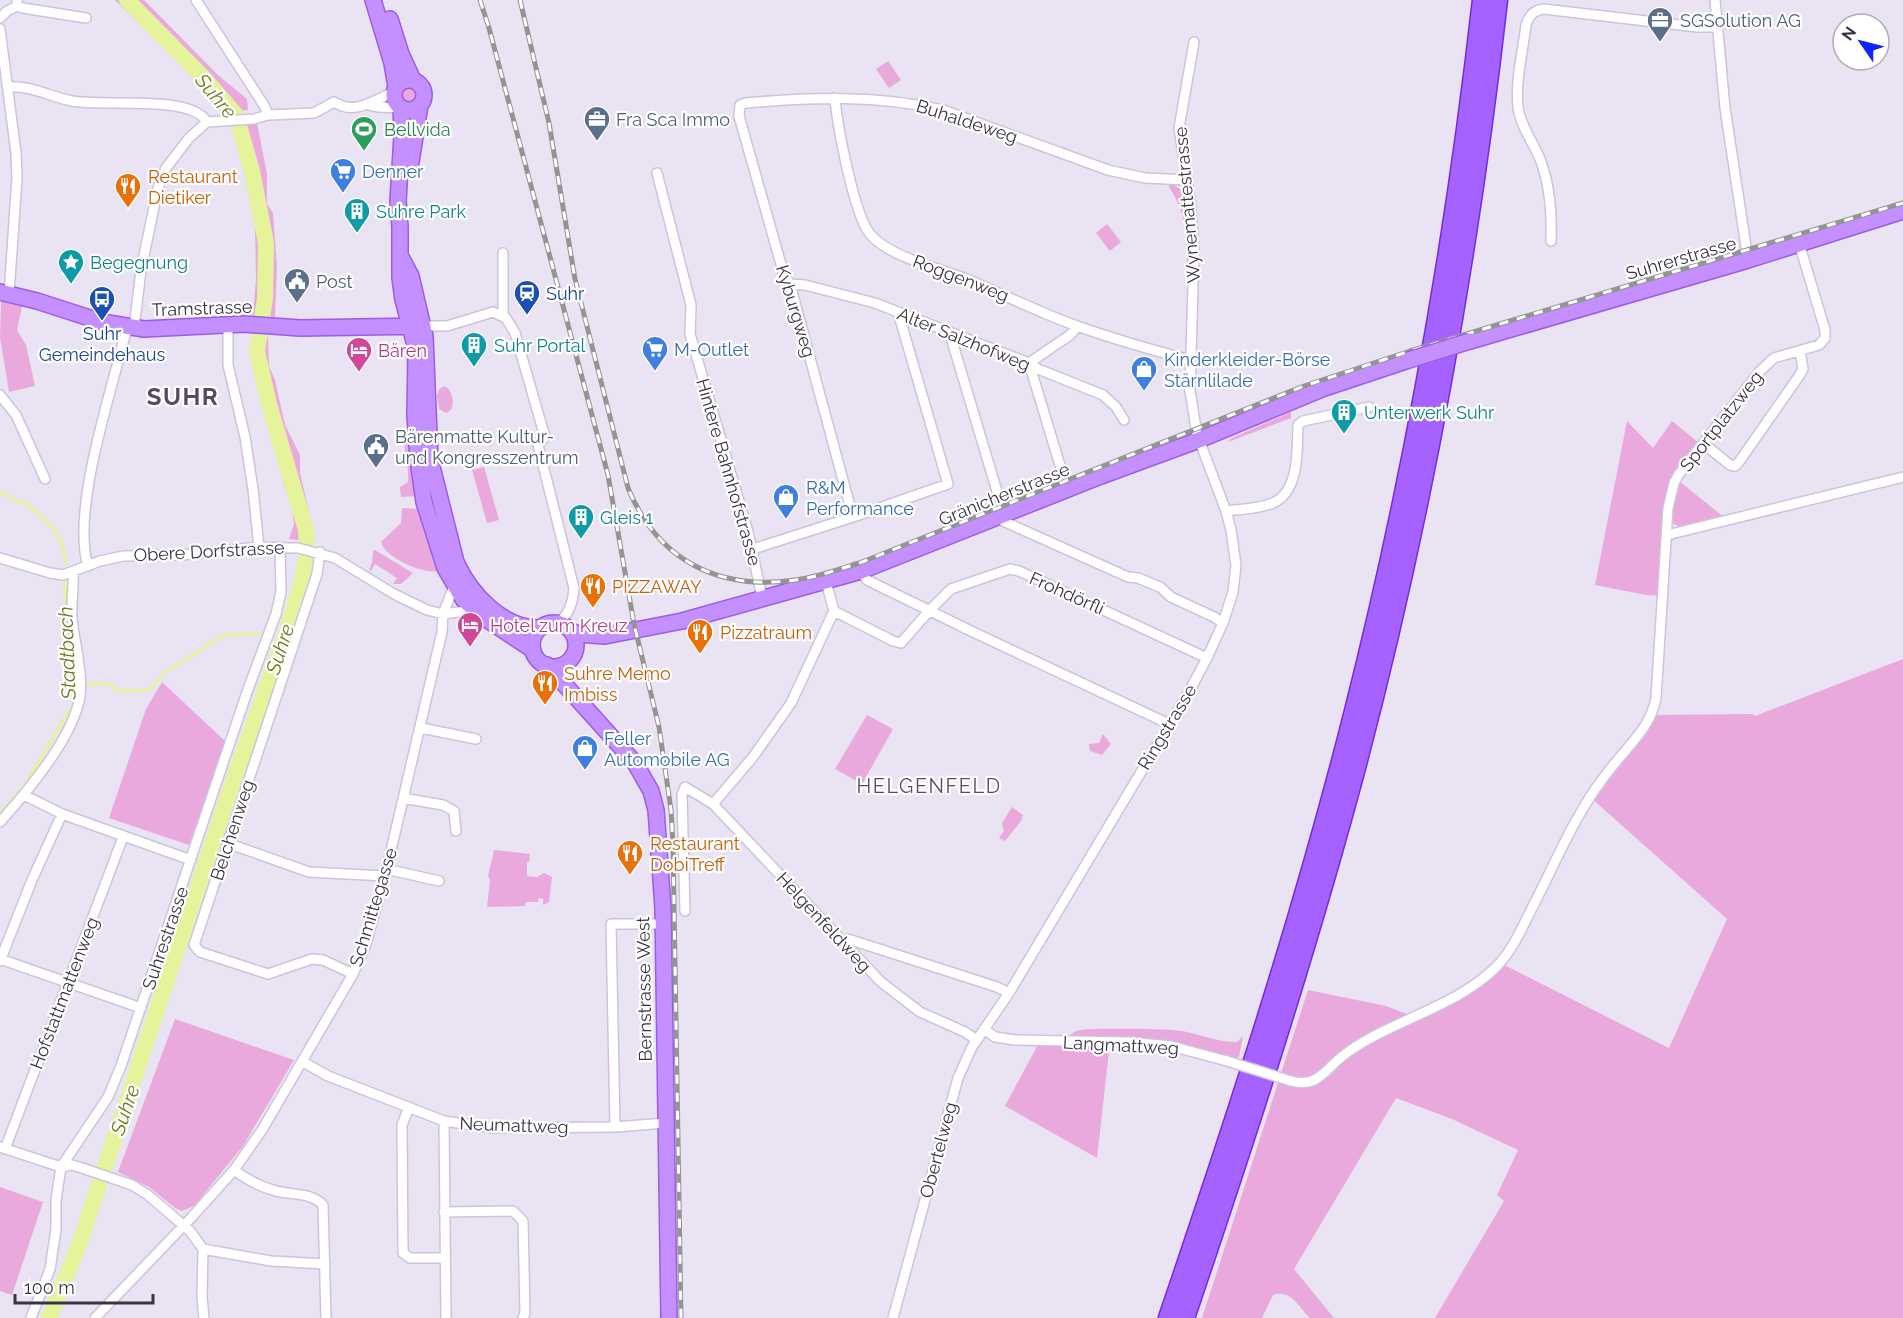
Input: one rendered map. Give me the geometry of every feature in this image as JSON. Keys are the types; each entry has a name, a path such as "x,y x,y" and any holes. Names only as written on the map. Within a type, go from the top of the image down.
{"highway":[{"path":"1168,1318 1225,1150 1285,958 1329,807 1373,633 1407,478 1436,322 1465,136 1482,0"},
{"path":"1185,1318 1262,1088 1312,923 1357,763 1391,628 1452,326 1498,0"}],"main road":[{"path":"374,0 392,63 395,102 401,108 413,110 424,99 424,91 420,84 413,80 405,80 395,89"},
{"path":"384,0 401,54 413,80"},
{"path":"400,227 406,206 420,105"},
{"path":"401,108 402,135 398,201 402,292 427,347 430,459 456,561 463,577 485,604 513,622 540,628"},
{"name":"Suhrerstrasse","path":"1409,360 1748,260 1903,211"},
{"name":"Tramstrasse","path":"4,293 130,328 161,329 228,325 340,328 417,326"},
{"path":"417,326 415,414 418,460 424,501 445,568 454,586 473,610 533,650"},
{"name":"Gränicherstrasse","path":"573,632 604,636 681,621 861,571 1198,441 1322,389 1409,360"},
{"path":"570,690 567,677 576,643 573,632 558,623 548,624 540,628 533,638 533,650 537,658 547,665 556,667 572,657"},
{"name":"Gränicherstrasse","path":"572,657 604,636"},
{"name":"Bernstrasse West","path":"547,665 624,749 651,791 657,828 663,924 669,1318"}],"street":[{"path":"196,0 268,115"},
{"path":"1715,0 1725,108 1748,260"},
{"path":"0,18 17,3 86,18"},
{"path":"1551,241 1551,210 1547,182 1540,159 1521,120 1518,107 1523,46 1526,25 1530,16 1536,10 1544,9 1696,27 1718,27"},
{"path":"0,28 16,153 17,178 4,293"},
{"name":"Wynemattestrasse","path":"1194,42 1179,128 1188,180 1194,258 1190,391 1198,441"},
{"path":"8,87 19,86 72,101 102,104 137,102 173,106 194,110 207,122"},
{"path":"369,105 395,89"},
{"name":"Buhaldeweg","path":"740,105 788,99 835,98 885,99 918,104 943,110 1108,170 1145,178 1188,180"},
{"name":"Roggenweg","path":"835,98 856,202 871,235 892,250 997,291 1077,326 1190,360"},
{"path":"88,566 84,535 89,479 125,335 135,320 141,270 158,188 166,168 178,151 207,122 314,112 334,102 348,108 369,105 401,108"},
{"name":"Kyburgweg","path":"740,105 739,116 784,275 790,284 854,518"},
{"name":"Hintere Bahnhofstrasse","path":"657,173 691,305 690,334 753,549 762,597"},
{"name":"Sportplatzweg","path":"1291,1081 1310,1083 1319,1078 1352,1049 1471,987 1496,968 1510,950 1590,797 1652,715 1656,698 1668,508 1674,483 1760,371 1774,358 1819,345 1825,339 1825,330 1798,243"},
{"path":"503,253 503,315 515,333 544,437 538,444 574,588 566,615 558,623"},
{"name":"Alter Salzhofweg","path":"790,284 805,285 875,303 1029,363 1038,369 1103,395 1116,407 1124,420"},
{"path":"417,326 447,326 489,312 503,315"},
{"path":"753,549 854,518 948,484 898,312"},
{"path":"228,325 228,365 238,401 254,489 259,547"},
{"path":"1062,472 1029,363 1070,335 1077,326"},
{"path":"949,331 999,498"},
{"path":"1704,444 1730,465 1735,466 1803,369 1800,351"},
{"path":"0,395 16,416 45,479"},
{"path":"1226,511 1265,505 1285,495 1294,476 1298,424 1369,406"},
{"name":"Ringstrasse","path":"1009,993 1169,724 1207,658 1223,623 1233,592 1236,566 1226,511 1198,441"},
{"path":"1667,535 1903,477"},
{"path":"999,516 1003,521 1128,577 1138,578 1160,587 1171,597 1223,623"},
{"name":"Obere Dorfstrasse","path":"0,558 63,575 123,556 182,555 259,547 298,548 335,558 411,603 443,614"},
{"name":"Suhrestrasse","path":"31,1318 50,1269 61,1167 108,1097 121,1066 247,692 276,614 280,592 280,547"},
{"name":"Belchenweg","path":"318,552 317,574 194,945 200,952 268,974 312,960 323,960 354,974"},
{"name":"Frohdörfli","path":"834,611 901,644 951,589 1010,569 1207,658"},
{"path":"861,571 867,580 929,611 1169,724"},
{"path":"0,822 24,795 60,744 80,696 72,615 73,572"},
{"path":"713,804 753,758 791,703 834,611 826,582"},
{"name":"Schmittegasse","path":"94,1318 234,1170 262,1130 354,974 366,944 385,872 421,728 442,632 443,614 454,586"},
{"path":"443,614 473,610"},
{"path":"421,728 476,739"},
{"name":"Helgenfeldweg","path":"685,911 682,795 685,787 713,804 880,982 902,1000 933,1019 965,1032 977,1040"},
{"path":"24,795 62,814 191,860"},
{"path":"403,798 443,805 454,811 456,831"},
{"path":"62,814 32,880 0,960 141,1008"},
{"name":"Hofstattmattenweg","path":"2,1148 123,837"},
{"path":"227,843 309,872 385,872 439,881"},
{"path":"615,1127 611,924 663,924"},
{"path":"843,942 848,939 997,987 1009,993"},
{"name":"Obertelweg","path":"893,1318 957,1078 966,1057 1009,993"},
{"name":"Langmattweg","path":"984,1029 995,1036 1015,1040 1128,1042 1171,1046 1291,1081"},
{"name":"Neumattweg","path":"303,1062 328,1076 444,1121 493,1128 615,1127 666,1123"},
{"path":"409,1107 402,1125 403,1253 410,1258 445,1258"},
{"path":"444,1121 446,1318"},
{"path":"2,1148 61,1167 72,1165 110,1177 132,1185 148,1195 190,1231 202,1249 204,1318"},
{"path":"234,1170 245,1178 272,1190 306,1196 323,1205 326,1318"},
{"path":"444,1212 513,1211 524,1221 525,1312 523,1318"},
{"path":"202,1249 271,1261 325,1264"}],"shaded area":[{"path":"115,0 144,0 218,75 247,99 248,110 221,112 172,55"},
{"path":"888,61 901,80 889,88 876,69"},
{"path":"409,87 415,90 418,96 415,102 409,105 403,102 400,96 403,90"},
{"path":"257,123 267,174 267,204 273,213 277,268 275,317 253,315 256,279 255,224 234,125"},
{"path":"1170,183 1182,190 1185,197 1189,264 1187,269 1185,227 1180,207 1169,187"},
{"path":"1107,224 1121,242 1110,251 1096,233"},
{"path":"1,301 22,306 17,330 26,345 35,386 9,392 0,337"},
{"path":"256,336 268,337 269,366 275,380 285,425 300,455 300,473 313,529 313,542 289,539 294,524 292,508 283,481 278,448 268,422 254,356"},
{"path":"445,386 453,400 451,410 446,413 439,409 437,396 439,389"},
{"path":"1291,412 1291,418 1228,442 1232,438"},
{"path":"1627,421 1653,448 1672,421 1699,443 1674,477 1664,596 1646,595 1595,585"},
{"path":"404,442 410,442 417,496 401,497 400,487 408,482"},
{"path":"484,467 499,520 487,523 472,470"},
{"path":"1679,481 1725,518 1679,527 1673,523 1671,516"},
{"path":"402,508 418,509 437,571 413,567 396,559 384,548 381,542 401,523"},
{"path":"375,550 413,573 401,584 393,584 397,578 375,564 371,571 369,570"},
{"path":"1903,659 1903,1318 1435,1318 1504,1201 1497,1195 1518,1150 1452,1119 1396,1098 1294,1269 1334,1318 1310,1318 1294,1300 1280,1294 1273,1295 1262,1318 1202,1318 1308,990 1386,1006 1415,1017 1453,997 1500,963 1669,1048 1727,919 1590,797 1652,715 1753,714 1755,716"},
{"path":"162,682 225,741 189,845 109,818 146,709"},
{"path":"867,715 893,729 862,784 835,769"},
{"path":"1103,734 1111,744 1102,755 1090,751 1089,744 1099,743"},
{"path":"1012,807 1023,815 1005,841 999,838 1004,831 1002,823"},
{"path":"494,850 530,854 529,862 527,862 527,876 537,877 544,873 552,877 549,902 543,905 543,899 539,898 538,902 526,902 525,906 487,907 490,880 488,876"},
{"path":"175,1019 294,1060 243,1146 194,1206 182,1211 149,1187 118,1172"},
{"path":"1092,1029 1182,1031 1231,1042 1237,1042 1243,1036 1239,1057 1227,1061 1197,1051 1110,1042 1097,1158 1005,1106 1040,1041 1067,1041 1074,1032"},
{"path":"0,1187 43,1202 12,1295 0,1291"}],"waterway":[{"name":"Suhre","path":"49,1318 79,1245 228,796 287,630 301,585 307,555 306,530 269,404 257,351 265,298 266,243 252,171 236,115 204,78 127,0"},
{"name":"Stadtbach","path":"0,492 18,502 25,502 48,523 62,544 65,564"},
{"name":"Stadtbach","path":"0,813 24,786 74,703 75,684 64,580"},
{"path":"166,672 224,635 260,634"},
{"path":"87,685 102,683 110,684 118,691 139,691 150,689 163,675"}],"railway":[{"path":"480,0 608,475 634,624 659,727 671,810 673,845 681,1318"},
{"path":"520,0 549,123 575,279 628,488 656,535 674,552 694,565 717,575 741,581 795,580 821,575 862,562 1304,386 1410,351 1903,203"}],"place":[{"name":"SGSolution AG","path":"1660,43"},
{"name":"Fra Sca Immo","path":"597,142"},
{"name":"Bellvida","path":"364,152"},
{"name":"Denner","path":"343,194"},
{"name":"Restaurant Dietiker","path":"128,209"},
{"name":"Suhre Park","path":"357,234"},
{"name":"Begegnung","path":"71,285"},
{"name":"Post","path":"297,304"},
{"name":"Suhr","path":"527,316"},
{"name":"Suhr Gemeindehaus","path":"102,322"},
{"name":"Suhr Portal","path":"474,368"},
{"name":"M-Outlet","path":"655,372"},
{"name":"Bären","path":"359,373"},
{"name":"Kinderkleider-Börse Stärnlilade","path":"1144,392"},
{"name":"Unterwerk Suhr","path":"1344,435"},
{"name":"Bärenmatte Kultur- und Kongresszentrum","path":"376,469"},
{"name":"R&M Performance","path":"786,520"},
{"name":"Gleis 1","path":"581,540"},
{"name":"PIZZAWAY","path":"593,609"},
{"name":"Hotel zum Kreuz","path":"470,648"},
{"name":"Pizzatraum","path":"700,655"},
{"name":"Suhre Memo Imbiss","path":"545,706"},
{"name":"Feller Automobile AG","path":"585,771"},
{"name":"Restaurant DobiTreff","path":"630,876"}],"district":[{"name":"SUHR","path":"183,396"},
{"name":"HELGENFELD","path":"929,786"}]}
